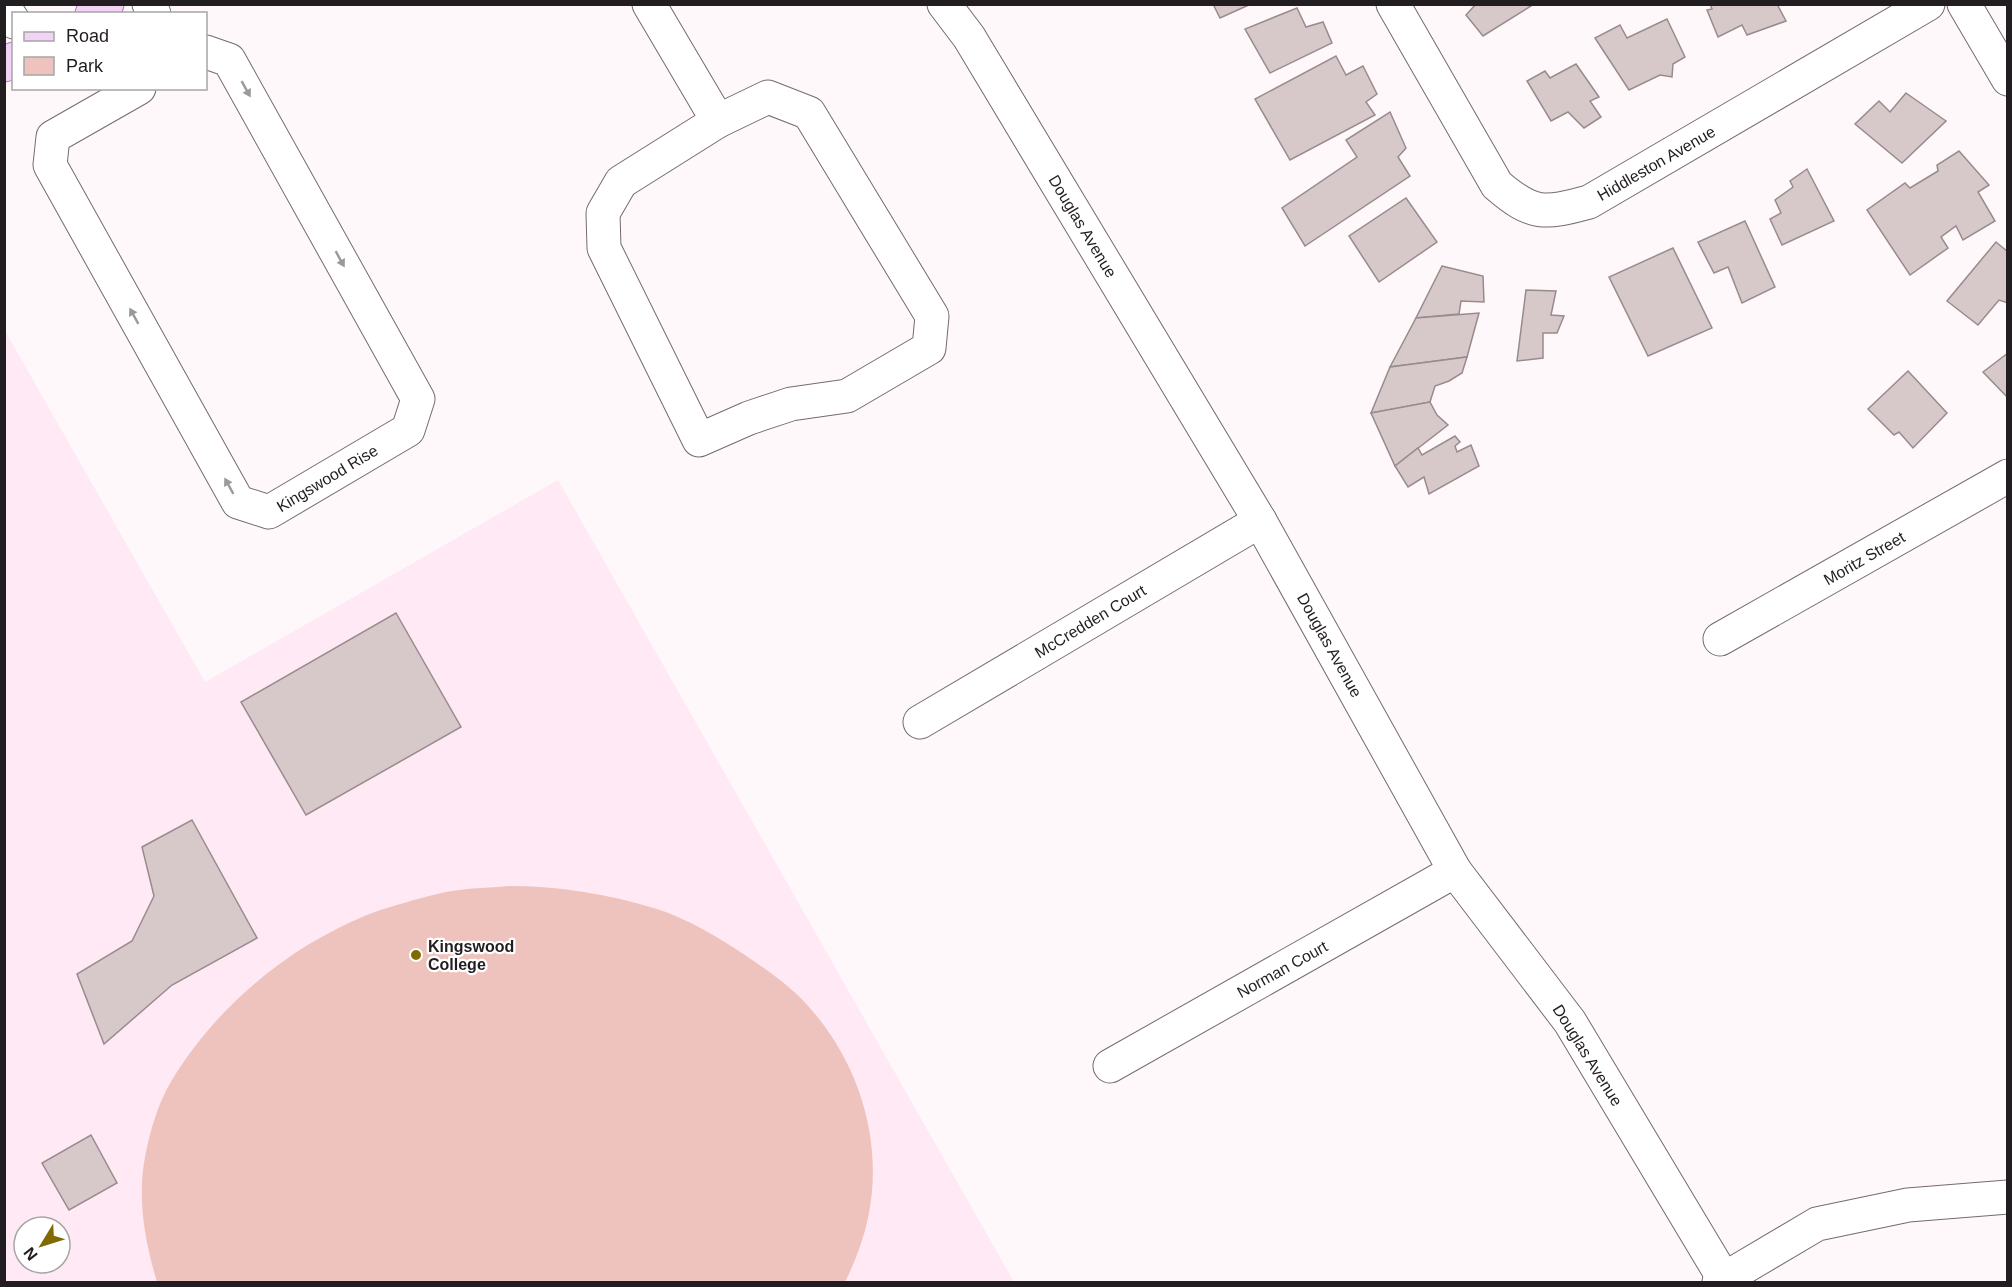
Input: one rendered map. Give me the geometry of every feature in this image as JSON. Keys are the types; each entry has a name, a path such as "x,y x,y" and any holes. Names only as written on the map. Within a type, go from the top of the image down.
{"street":[{"path":"649,4 718,121"},
{"name":"Douglas Avenue","path":"944,4 975,47 1260,521 1455,871 1570,1022 1721,1281"},
{"name":"Hiddleston Avenue","path":"1393,4 1497,185 1517,202 1537,210 1561,209 1589,202 1928,4"},
{"path":"1964,4 2007,79"},
{"name":"Kingswood Rise","path":"135,90 53,137 50,165 238,502 269,512 408,430 418,399 229,60 207,52"},
{"path":"768,97 809,112 932,316 929,348 846,396 791,404 749,418 699,440 604,248 603,213 621,182 718,121 768,97"},
{"name":"Moritz Street","path":"1720,639 2007,476"},
{"name":"McCredden Court","path":"920,722 1260,521"},
{"name":"Norman Court","path":"1110,1066 1455,871"},
{"path":"1721,1281 1817,1224 1908,1205 2007,1197"}],"shaded area":[{"name":"Kingswood College","path":"4,329 205,682 558,480 1014,1282 5,1282"}],"green space":[{"path":"509,886 547,887 584,892 620,899 669,913 702,929 745,955 787,986 809,1007 827,1029 842,1053 864,1106 870,1133 873,1161 868,1218 864,1235 845,1282 157,1282 149,1252 142,1204 147,1147 155,1117 167,1089 190,1053 210,1028 256,982 309,944 338,928 375,912 437,894"}],"building":[{"path":"1213,4 1251,4 1220,18"},
{"path":"1476,4 1530,4 1531,6 1483,36 1466,15"},
{"path":"1710,4 1777,4 1786,21 1747,35 1742,25 1718,37 1707,10 1712,9"},
{"path":"1297,8 1306,27 1323,22 1332,43 1270,73 1245,29"},
{"path":"1667,19 1685,57 1673,64 1672,77 1660,75 1629,90 1595,38 1620,25 1627,38"},
{"path":"1336,56 1346,75 1363,66 1377,94 1366,102 1375,115 1290,160 1255,99"},
{"path":"1576,64 1599,97 1590,101 1601,117 1584,128 1568,112 1551,121 1527,81 1545,71 1550,78"},
{"path":"1906,93 1946,121 1902,163 1855,124 1879,101 1890,112"},
{"path":"1390,112 1406,148 1398,157 1410,176 1305,246 1282,208 1357,157 1346,140"},
{"path":"1959,151 1989,185 1978,192 1995,221 1963,240 1956,226 1941,237 1948,248 1910,275 1867,210 1905,183 1910,188 1938,171 1937,165"},
{"path":"1807,169 1834,221 1782,245 1770,219 1781,213 1775,200 1793,187 1790,181"},
{"path":"1406,198 1437,242 1379,282 1349,236"},
{"path":"1745,221 1775,287 1742,303 1728,267 1714,273 1698,242"},
{"path":"1996,242 2008,252 2008,303 1999,300 1978,325 1947,301"},
{"path":"1673,248 1712,328 1648,356 1609,277"},
{"path":"1442,266 1483,276 1484,302 1461,301 1459,314 1416,318"},
{"path":"1526,290 1556,291 1551,315 1564,316 1557,333 1543,333 1543,358 1517,361"},
{"path":"1479,313 1467,357 1390,367 1416,318"},
{"path":"2008,353 2008,398 1983,372"},
{"path":"1467,357 1462,373 1435,386 1430,402 1371,413 1390,367"},
{"path":"1908,371 1947,413 1913,448 1899,432 1894,435 1868,409"},
{"path":"1430,402 1437,415 1448,425 1395,466 1371,413"},
{"path":"1455,436 1460,442 1455,446 1457,452 1471,445 1479,466 1429,494 1424,477 1408,487 1395,466 1418,448 1422,455"},
{"path":"396,613 461,727 306,815 241,702"},
{"path":"192,820 257,938 172,985 104,1044 77,974 132,941 154,896 142,847"},
{"path":"91,1135 117,1183 69,1210 42,1163"}],"place":[{"name":"Kingswood College","path":"416,955"}]}
